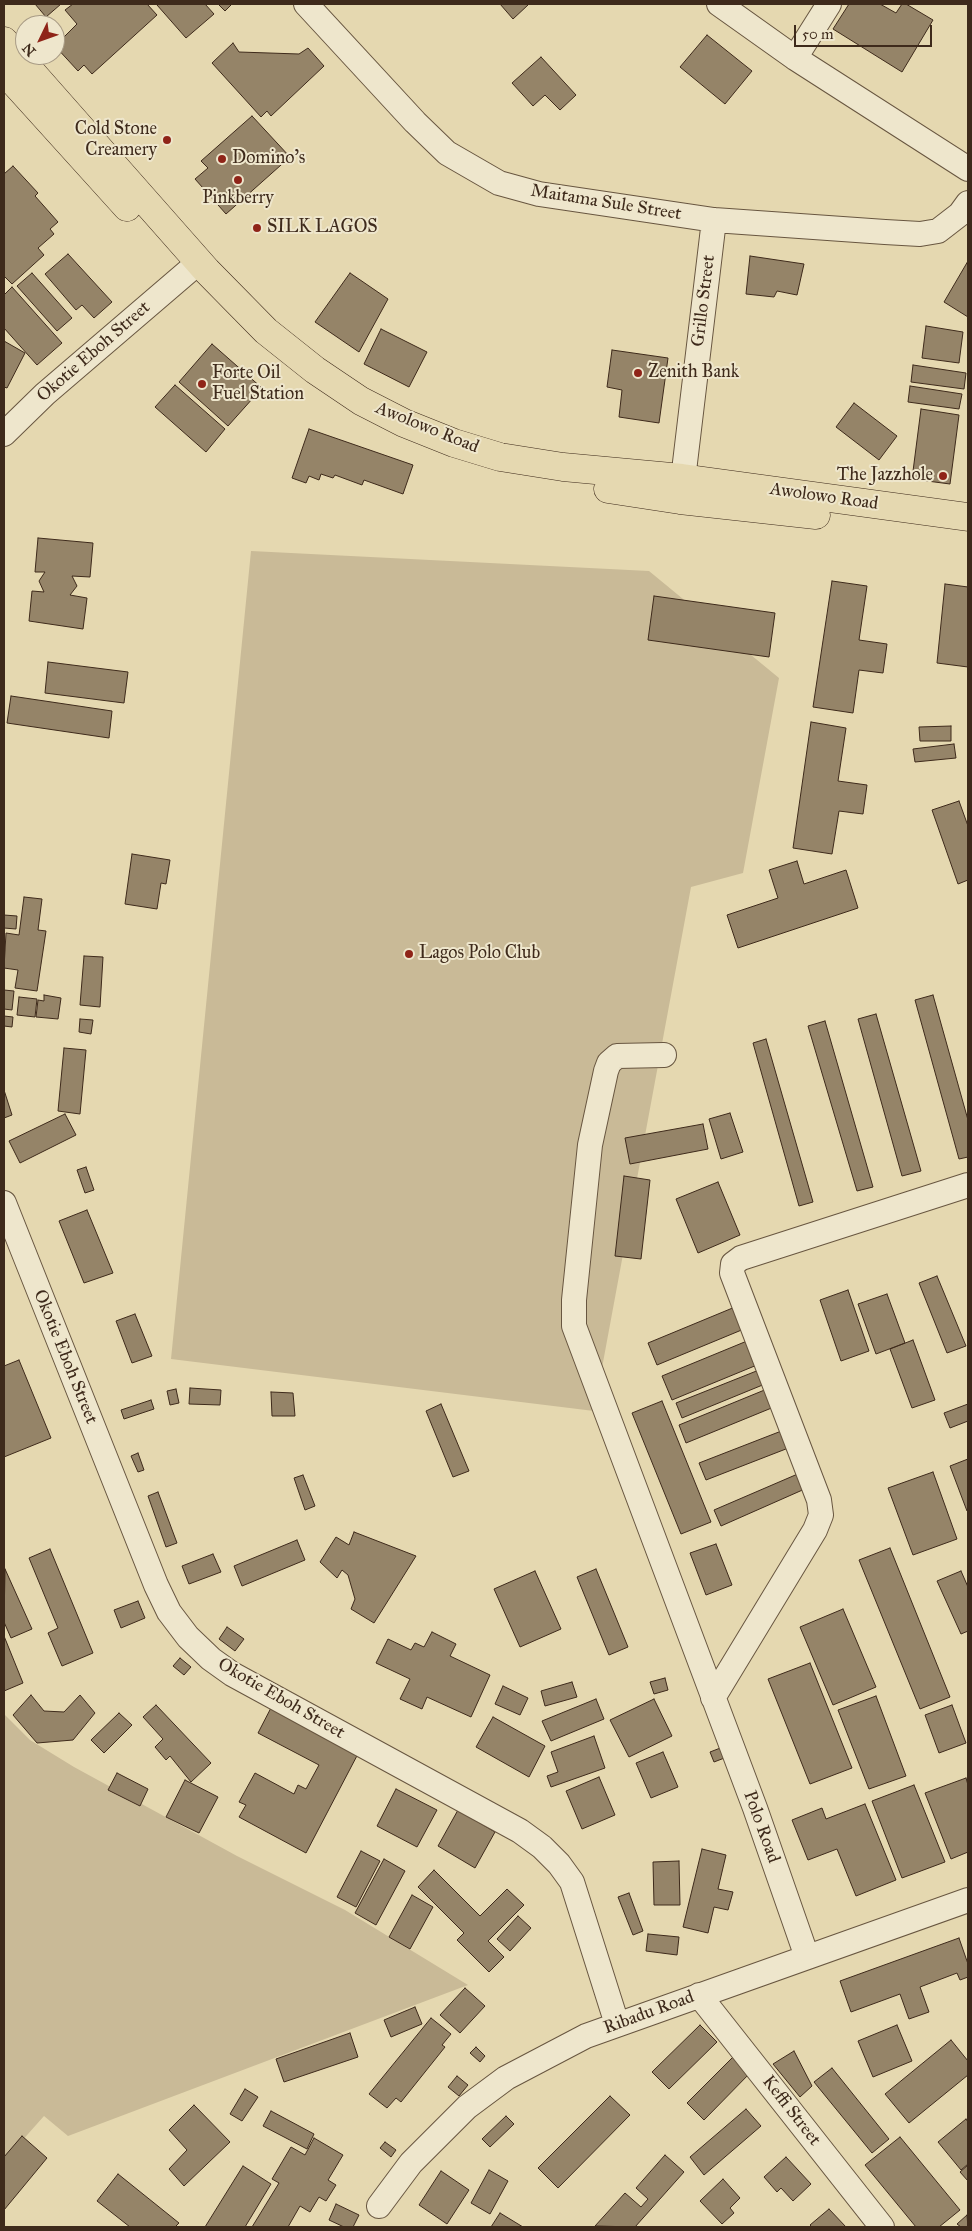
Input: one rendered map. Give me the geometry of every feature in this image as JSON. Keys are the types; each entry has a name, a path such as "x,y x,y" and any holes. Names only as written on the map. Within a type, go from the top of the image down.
{"main road":[{"name":"Awolowo Road","path":"4,41 193,268 218,308 288,372 327,400 405,438 458,457 531,477 681,489 968,517"},
{"name":"Awolowo Road","path":"4,71 193,268"},
{"name":"Awolowo Road","path":"681,489 968,533"}],"street":[{"name":"Maitama Sule Street","path":"306,4 415,122 447,153 500,183 539,194 714,220 920,234 938,232 960,214 968,203"},
{"path":"719,4 795,58 968,169"},
{"path":"795,58 829,4"},
{"name":"Grillo Street","path":"681,489 714,220"},
{"name":"Okotie Eboh Street","path":"4,434 52,388 193,268"},
{"name":"Polo Road","path":"664,1055 618,1056 609,1063 606,1071 590,1145 574,1300 574,1326 755,1808 807,1957"},
{"path":"713,1698 815,1530 821,1515 819,1500 732,1272 733,1264 741,1258 968,1185"},
{"name":"Okotie Eboh Street","path":"4,1203 156,1585 169,1612 188,1637 211,1659 232,1674 520,1831 542,1847 559,1864 572,1882 617,2024"},
{"name":"Ribadu Road","path":"379,2206 411,2163 467,2107 506,2078 586,2036 968,1900"},
{"name":"Keffi Street","path":"699,1995 882,2227"}],"shaded area":[{"name":"Lagos Polo Club","path":"251,551 649,571 779,678 743,873 691,887 594,1411 171,1359"},
{"path":"4,1714 30,1740 74,1767 237,1856 345,1910 468,1985 68,2136 44,2116 4,2161"}],"building":[{"path":"35,4 61,4 48,15 44,15"},
{"path":"73,4 147,4 157,15 92,74 84,65 78,71 65,57 65,36 77,24 65,10"},
{"path":"158,4 205,4 214,14 186,38"},
{"path":"218,4 232,4 225,11"},
{"path":"500,4 527,4 528,5 513,19"},
{"path":"849,4 880,4 896,13 902,4 906,4 933,20 902,72 833,29"},
{"path":"707,35 752,71 725,104 680,67"},
{"path":"233,43 239,52 299,54 308,48 324,66 271,116 267,111 261,117 212,63"},
{"path":"541,57 576,95 560,110 545,95 533,106 512,83"},
{"path":"252,116 290,157 226,214 195,179 208,168 201,161"},
{"path":"13,166 38,193 35,196 58,222 50,229 54,234 38,248 44,255 12,284 4,276 4,174"},
{"path":"68,254 112,302 94,318 82,305 76,310 45,274"},
{"path":"750,256 804,264 797,295 777,291 774,297 746,294"},
{"path":"968,261 968,317 944,302"},
{"path":"32,273 72,318 57,331 17,286"},
{"path":"350,273 388,299 359,352 315,322"},
{"path":"12,287 62,343 37,365 4,328 4,295"},
{"path":"926,326 963,332 959,363 922,358"},
{"path":"381,329 427,352 409,387 364,364"},
{"path":"4,341 25,353 7,388 4,387"},
{"path":"212,344 262,388 228,426 179,382"},
{"name":"Zenith Bank","path":"612,350 668,358 659,423 619,417 622,390 607,387"},
{"path":"913,365 966,373 964,389 911,382"},
{"path":"175,385 225,429 206,452 155,407"},
{"path":"910,386 962,394 959,409 908,402"},
{"path":"854,403 897,436 879,460 836,427"},
{"path":"921,409 959,415 950,484 912,479"},
{"path":"309,429 413,465 403,494 364,480 362,485 335,475 333,478 321,474 319,480 309,476 306,483 292,478"},
{"path":"38,538 93,543 90,577 72,576 77,586 70,595 87,598 83,629 29,621 32,591 44,592 39,581 45,572 35,572"},
{"path":"832,581 867,586 859,640 887,644 883,673 859,670 853,713 813,707"},
{"path":"945,584 968,587 968,667 937,663"},
{"path":"654,596 775,613 769,657 648,640"},
{"path":"48,662 128,672 124,703 45,693"},
{"path":"11,696 112,711 109,738 7,723"},
{"path":"811,722 846,728 838,781 867,785 863,814 839,811 832,854 793,848"},
{"path":"951,726 951,741 920,741 919,727"},
{"path":"954,744 956,758 915,762 913,749"},
{"path":"959,801 968,826 968,880 958,884 932,810"},
{"path":"132,854 170,860 166,884 161,883 157,909 125,904"},
{"path":"797,861 804,884 846,870 858,908 738,948 727,915 778,898 769,870"},
{"path":"24,897 42,899 38,930 46,931 37,991 15,988 18,970 4,968 6,933 19,935"},
{"path":"4,915 17,916 16,929 4,928"},
{"path":"84,956 103,957 100,1007 80,1005"},
{"path":"4,990 14,991 12,1010 4,1009"},
{"path":"44,995 61,998 58,1019 36,1017 38,1000 44,1001"},
{"path":"933,995 968,1120 968,1157 959,1159 915,1000"},
{"path":"19,997 37,999 35,1017 17,1015"},
{"path":"876,1014 921,1171 902,1176 858,1019"},
{"path":"4,1016 13,1017 12,1027 4,1026"},
{"path":"80,1019 93,1020 91,1034 79,1032"},
{"path":"825,1021 873,1187 857,1191 808,1026"},
{"path":"766,1039 813,1202 799,1206 753,1043"},
{"path":"64,1048 86,1050 80,1114 58,1111"},
{"path":"4,1090 12,1115 4,1118"},
{"path":"730,1113 743,1152 721,1159 709,1119"},
{"path":"65,1114 76,1135 20,1163 9,1141"},
{"path":"703,1124 708,1149 630,1164 625,1138"},
{"path":"86,1167 94,1190 85,1193 77,1170"},
{"path":"624,1176 650,1180 641,1259 615,1256"},
{"path":"718,1182 740,1235 698,1253 676,1199"},
{"path":"87,1210 113,1273 84,1283 59,1221"},
{"path":"937,1276 966,1346 947,1353 919,1283"},
{"path":"848,1290 869,1351 841,1361 820,1300"},
{"path":"887,1294 905,1343 876,1354 858,1304"},
{"path":"735,1307 744,1329 657,1365 648,1343"},
{"path":"135,1314 152,1356 132,1363 116,1321"},
{"path":"913,1340 935,1400 912,1408 890,1349"},
{"path":"747,1341 757,1365 672,1400 662,1376"},
{"path":"19,1360 51,1438 4,1457 4,1366"},
{"path":"759,1370 765,1384 682,1418 676,1403"},
{"path":"190,1388 221,1390 220,1405 189,1404"},
{"path":"176,1389 179,1403 170,1405 167,1391"},
{"path":"767,1389 774,1407 686,1443 679,1425"},
{"path":"271,1392 293,1393 295,1416 272,1416"},
{"path":"151,1400 154,1409 124,1419 121,1410"},
{"path":"662,1401 711,1522 681,1534 632,1413"},
{"path":"441,1404 469,1471 453,1477 426,1411"},
{"path":"968,1404 968,1421 950,1428 944,1413"},
{"path":"784,1430 791,1447 706,1480 699,1463"},
{"path":"138,1453 144,1470 138,1472 131,1456"},
{"path":"968,1459 968,1510 967,1511 950,1466"},
{"path":"933,1472 957,1539 913,1555 888,1488"},
{"path":"800,1473 807,1488 721,1526 714,1510"},
{"path":"303,1475 315,1506 305,1510 294,1478"},
{"path":"158,1492 177,1543 166,1547 148,1496"},
{"path":"354,1532 416,1556 374,1623 351,1609 355,1599 348,1575 342,1570 337,1578 320,1562 336,1537 349,1545"},
{"path":"297,1540 305,1560 242,1586 234,1566"},
{"path":"716,1544 732,1585 706,1595 690,1553"},
{"path":"890,1548 950,1697 920,1709 859,1560"},
{"path":"50,1549 93,1653 62,1666 48,1633 58,1628 29,1558"},
{"path":"213,1554 221,1572 189,1584 182,1566"},
{"path":"5,1569 32,1629 11,1638 4,1622"},
{"path":"596,1569 628,1647 609,1655 577,1577"},
{"path":"535,1571 561,1629 520,1647 494,1589"},
{"path":"961,1571 968,1587 968,1631 961,1634 937,1581"},
{"path":"138,1601 145,1618 121,1628 114,1610"},
{"path":"843,1609 876,1687 833,1705 800,1627"},
{"path":"227,1627 244,1639 235,1651 219,1639"},
{"path":"432,1632 456,1644 450,1656 490,1675 471,1717 427,1697 422,1709 400,1699 410,1679 376,1663 388,1639 411,1650 415,1643 424,1647"},
{"path":"4,1636 23,1683 4,1691"},
{"path":"180,1658 191,1667 184,1675 173,1666"},
{"path":"810,1663 852,1768 810,1784 768,1679"},
{"path":"665,1678 668,1690 654,1694 650,1682"},
{"path":"572,1682 577,1697 545,1706 541,1691"},
{"path":"503,1686 528,1698 520,1715 495,1704"},
{"path":"31,1695 44,1711 64,1712 80,1695 95,1713 73,1740 37,1743 13,1715"},
{"path":"876,1696 906,1776 869,1789 838,1710"},
{"path":"596,1699 604,1719 551,1741 542,1721"},
{"path":"654,1699 672,1736 629,1757 610,1720"},
{"path":"273,1704 360,1750 306,1853 239,1817 246,1805 239,1802 255,1773 294,1794 298,1785 306,1789 319,1765 258,1733"},
{"path":"156,1705 211,1763 191,1782 170,1756 166,1760 155,1747 163,1739 143,1717"},
{"path":"952,1705 966,1743 939,1753 925,1715"},
{"path":"119,1713 132,1725 104,1753 91,1740"},
{"path":"493,1717 545,1746 529,1777 476,1747"},
{"path":"594,1736 605,1768 551,1787 547,1776 558,1772 551,1752"},
{"path":"723,1747 727,1757 714,1762 710,1752"},
{"path":"663,1752 678,1787 651,1798 636,1763"},
{"path":"117,1773 148,1789 140,1806 108,1790"},
{"path":"599,1777 615,1815 582,1829 566,1791"},
{"path":"966,1778 968,1785 968,1852 951,1859 925,1793"},
{"path":"185,1780 218,1797 199,1833 166,1817"},
{"path":"914,1785 945,1862 902,1878 872,1801"},
{"path":"396,1789 437,1810 417,1847 377,1826"},
{"path":"865,1804 896,1880 856,1896 837,1849 808,1860 792,1820 822,1808 826,1819"},
{"path":"458,1810 495,1832 475,1868 438,1846"},
{"path":"702,1849 726,1855 718,1889 733,1892 728,1910 714,1907 708,1933 683,1927"},
{"path":"361,1851 380,1861 356,1907 337,1897"},
{"path":"384,1859 405,1871 376,1925 355,1913"},
{"path":"679,1861 680,1905 654,1905 653,1862"},
{"path":"434,1870 480,1916 507,1889 524,1905 488,1941 504,1957 489,1972 457,1940 464,1933 418,1887"},
{"path":"629,1893 643,1931 633,1935 618,1897"},
{"path":"412,1895 433,1907 410,1949 389,1937"},
{"path":"518,1916 531,1928 510,1951 497,1939"},
{"path":"648,1934 679,1937 677,1955 646,1951"},
{"path":"959,1938 968,1964 968,1977 960,1980 957,1973 920,1987 929,2012 909,2019 900,1994 851,2012 840,1981"},
{"path":"465,1988 485,2006 460,2033 440,2015"},
{"path":"415,2007 422,2024 391,2037 384,2020"},
{"path":"431,2018 451,2034 442,2045 445,2047 401,2102 396,2098 387,2108 369,2094"},
{"path":"700,2025 717,2042 669,2089 652,2072"},
{"path":"897,2025 912,2061 873,2077 858,2041"},
{"path":"350,2033 358,2057 284,2082 276,2059"},
{"path":"951,2040 968,2061 968,2075 909,2123 885,2094"},
{"path":"476,2047 485,2056 480,2062 470,2053"},
{"path":"794,2051 812,2086 800,2097 773,2064"},
{"path":"735,2055 752,2071 704,2120 687,2103"},
{"path":"832,2068 889,2139 872,2153 814,2082"},
{"path":"457,2076 468,2085 459,2096 448,2087"},
{"path":"245,2089 258,2097 242,2121 230,2114"},
{"path":"610,2096 630,2115 558,2188 538,2168"},
{"path":"194,2105 230,2142 184,2186 169,2169 187,2150 169,2130"},
{"path":"746,2109 761,2126 704,2175 690,2157"},
{"path":"271,2111 314,2134 307,2149 263,2126"},
{"path":"506,2116 514,2124 490,2147 482,2139"},
{"path":"966,2119 968,2122 968,2164 961,2170 938,2142"},
{"path":"22,2136 47,2158 4,2210 4,2157"},
{"path":"900,2137 960,2210 939,2227 916,2227 865,2165"},
{"path":"314,2138 343,2155 328,2180 336,2185 326,2201 319,2197 310,2212 300,2206 288,2227 252,2227 279,2183 272,2179 291,2147 305,2155"},
{"path":"385,2142 396,2150 391,2157 380,2148"},
{"path":"665,2155 684,2172 635,2227 595,2226 625,2193 641,2207 648,2199 636,2188"},
{"path":"786,2157 811,2184 793,2201 781,2188 777,2192 764,2177"},
{"path":"968,2165 968,2181 960,2172"},
{"path":"243,2166 271,2184 245,2227 205,2227"},
{"path":"489,2170 508,2181 490,2214 471,2203"},
{"path":"441,2171 469,2190 447,2224 419,2205"},
{"path":"118,2174 179,2223 175,2227 130,2227 97,2201"},
{"path":"723,2179 740,2198 730,2208 734,2213 722,2224 700,2201"},
{"path":"336,2204 359,2215 353,2227 344,2227 329,2220"},
{"path":"829,2209 846,2227 812,2227 810,2225"},
{"path":"500,2213 523,2227 491,2227"},
{"path":"967,2215 968,2227 961,2227 957,2224"}],"place":[{"name":"Cold Stone Creamery","path":"167,140"},
{"name":"Domino's","path":"222,159"},
{"name":"Pinkberry","path":"238,180"},
{"name":"SILK LAGOS","path":"257,228"},
{"name":"Zenith Bank","path":"638,373"},
{"name":"Forte Oil Fuel Station","path":"202,384"},
{"name":"The Jazzhole","path":"943,476"},
{"name":"Lagos Polo Club","path":"409,954"}]}
